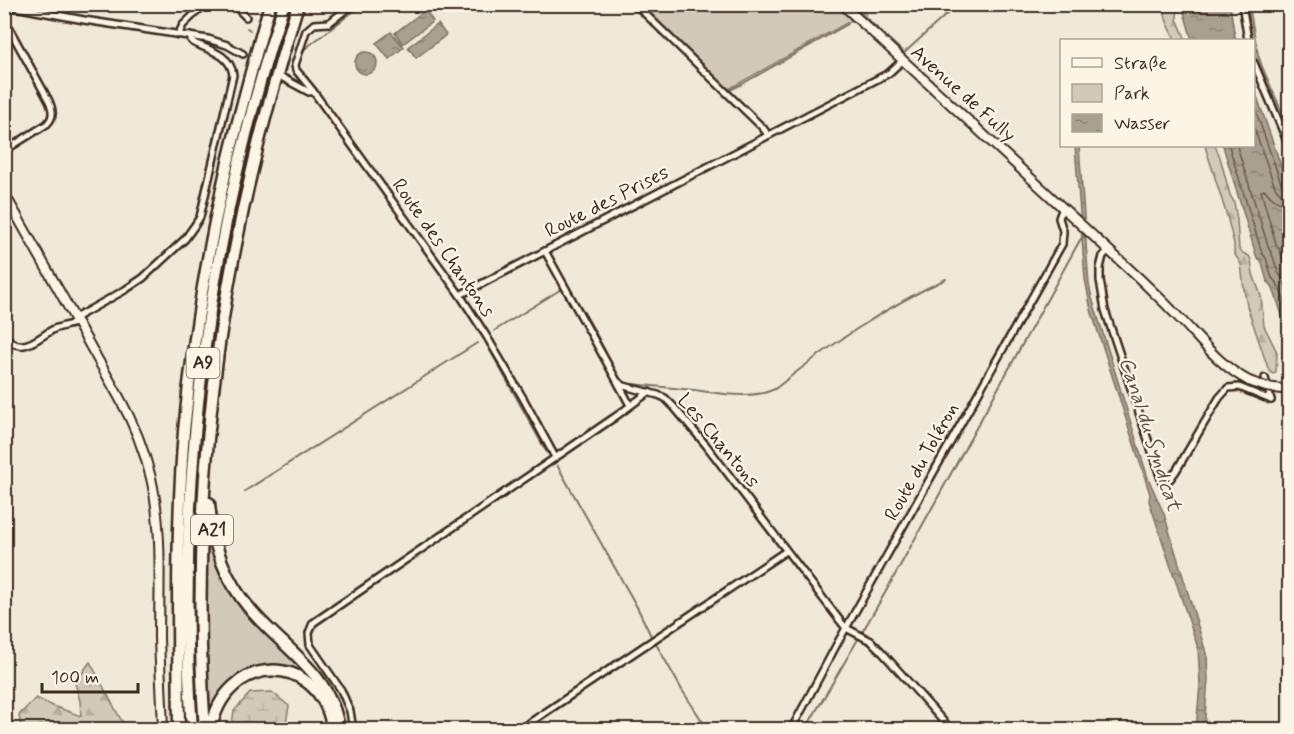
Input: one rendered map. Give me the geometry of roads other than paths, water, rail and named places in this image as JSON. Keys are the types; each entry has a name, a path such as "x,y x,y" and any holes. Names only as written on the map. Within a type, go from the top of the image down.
{"highway":[{"name":"A9","path":"181,729 178,680 178,538 189,389 200,305 223,182 271,4"},
{"name":"A9","path":"192,729 188,637 189,544 194,450 202,374 214,284 232,195 253,108 284,4"},
{"path":"205,729 201,666 202,528 217,366 234,255 251,171 284,49 299,4"},
{"name":"A21","path":"209,441 209,510 214,541 224,568 233,587 250,610 317,677 332,701 339,729"},
{"path":"211,729 217,707 231,687 250,675 271,670 296,676 309,684 326,707 332,729"}],"main road":[{"name":"Avenue de Fully","path":"842,4 1157,295 1224,366 1249,381 1266,387 1290,390"},
{"path":"4,194 132,422 146,458 152,480 158,524 159,648 163,729"}],"street":[{"path":"178,35 185,22 205,4"},
{"path":"233,4 246,17"},
{"name":"Route des Chantons","path":"353,4 329,23 314,24 306,31 295,65 296,70 460,295 517,388 555,457"},
{"path":"635,4 768,135"},
{"path":"1242,4 1248,39"},
{"path":"4,5 213,40 243,54"},
{"path":"4,20 49,101 53,113 47,124 4,151"},
{"path":"4,335 11,343 23,346 76,320 143,278 185,239 200,217 232,75 230,65 226,60 194,43 190,36"},
{"name":"Route des Prises","path":"460,295 889,73 902,61"},
{"path":"1255,65 1290,148"},
{"path":"284,78 309,92 313,91"},
{"name":"Route du Toléron","path":"791,729 1062,244 1063,231 1059,218 1066,210"},
{"path":"1109,250 1100,268 1105,310 1162,482 1176,471 1219,398 1228,388 1239,387 1271,400 1264,378"},
{"path":"545,251 630,405"},
{"path":"617,381 624,386 649,392"},
{"name":"Les Chantons","path":"353,729 350,711 341,690 310,645 309,633 313,623 649,392 665,398 706,445 846,628 871,641 951,729"},
{"path":"519,729 786,551"}],"water":[{"path":"1182,5 1230,5 1236,39 1192,39"},
{"path":"1245,5 1249,5 1262,66 1289,128 1289,143 1255,59 1255,39 1250,39"},
{"path":"425,10 433,21 403,44 395,33"},
{"path":"438,24 446,35 416,58 408,47"},
{"path":"391,32 404,47 389,59 376,43"},
{"path":"366,52 374,55 377,63 374,71 366,74 358,71 355,63 358,55"},
{"path":"1255,91 1289,189 1289,344 1284,334 1286,327 1272,286 1267,281 1261,260 1257,258 1223,147 1255,147"},
{"name":"Canal du Syndicat","path":"1075,147 1079,147 1089,285 1092,298 1148,478 1164,514 1207,656 1208,679 1204,729 1196,729 1200,685 1198,648 1149,501 1150,494 1091,310 1085,279"}],"waterway":[{"path":"226,4 231,11"},
{"path":"302,51 363,4"},
{"path":"851,4 904,53 958,4"},
{"path":"727,90 742,84 848,24"},
{"path":"805,730 885,593 1084,236"},
{"path":"632,384 735,395 756,394 775,389 836,343 879,315 946,279"},
{"path":"569,287 617,374"},
{"path":"494,331 563,288"},
{"path":"245,491 477,343"},
{"path":"486,343 547,453"},
{"path":"557,465 652,638"},
{"path":"655,642 708,730"}]}
